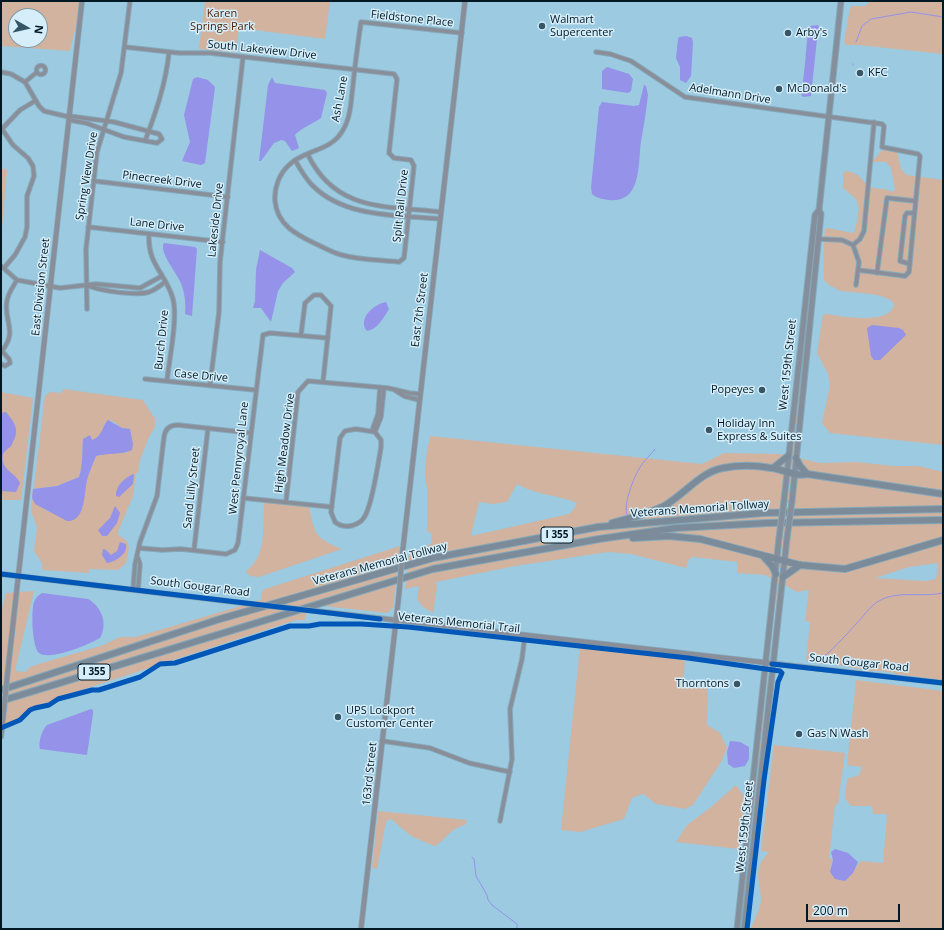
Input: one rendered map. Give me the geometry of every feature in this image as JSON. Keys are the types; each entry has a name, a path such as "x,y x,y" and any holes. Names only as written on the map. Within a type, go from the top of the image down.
{"highway":[{"path":"773,468 788,456"},
{"path":"796,458 800,466 807,474"},
{"path":"592,528 640,516 665,505 709,473 721,468 743,466 773,468 794,474 807,474 943,494"},
{"name":"Veterans Memorial Tollway","path":"1,690 220,619 432,558 592,528 763,513 943,509"},
{"name":"Veterans Memorial Tollway","path":"1,701 433,569 599,539 676,528 767,524 943,520"},
{"path":"599,539 669,536 700,539 764,557 777,558 800,565 845,569 943,540"},
{"path":"764,557 772,566 776,574"},
{"path":"783,577 800,565"}],"main road":[{"name":"West 159th Street","path":"737,929 746,841 783,577 792,501 819,239 821,214 819,210 841,1"},
{"name":"West 159th Street","path":"744,929 770,664 779,538 815,215 819,210"},
{"path":"746,841 753,842"}],"street":[{"name":"East Division Street","path":"1,738 49,286 82,1"},
{"name":"Spring View Drive","path":"87,309 88,286 85,259 97,152 105,121 117,87 125,47 130,1"},
{"name":"East 7th Street","path":"396,621 419,400 465,1"},
{"name":"Fieldstone Place","path":"361,22 462,33"},
{"name":"Ash Lane","path":"361,22 349,112 343,130 332,143 294,160 282,173 274,194 279,216 292,232 338,254 399,262 402,260"},
{"name":"South Lakeview Drive","path":"125,47 169,52 210,53 355,69 394,74 397,76"},
{"path":"145,141 164,84 169,52"},
{"name":"Adelmann Drive","path":"596,52 610,54 631,61 685,97 874,122"},
{"name":"Lakeside Drive","path":"210,385 219,312 223,242 243,57"},
{"path":"1,72 11,74 25,82 35,101 44,111 103,128 110,133 157,143 162,139 160,134 105,121 69,118"},
{"path":"25,82 37,72"},
{"name":"Split Rail Drive","path":"397,76 389,153 394,158 411,160 414,162 402,260"},
{"path":"35,101 20,110 1,130 13,145 28,158 33,166 34,176 27,196 25,237 15,255 3,267 17,280 49,286 72,288 96,284 140,288 162,276"},
{"path":"853,245 860,239 864,231 874,122 884,126 882,147 918,154 920,156 914,213 915,219 909,272 905,276 858,270"},
{"path":"308,155 316,170 334,190 358,201 409,209 441,212"},
{"path":"294,160 308,180 321,193 344,206 357,210 440,219"},
{"name":"Pinecreek Drive","path":"94,181 228,197"},
{"path":"877,273 887,198 915,201"},
{"path":"357,210 358,201"},
{"path":"910,264 900,261 905,216 907,213 914,213"},
{"name":"Lane Drive","path":"88,227 223,242"},
{"name":"Burch Drive","path":"150,234 152,257 170,290 175,307 167,382"},
{"path":"819,239 842,240 853,245 859,262 856,285"},
{"path":"1,364 5,366 10,363 9,359 2,352 10,337 11,326 7,309 7,300 17,280"},
{"path":"88,286 96,289 139,293 156,289 166,282"},
{"path":"301,335 305,303 314,294 322,296 332,306 323,382"},
{"name":"West Pennyroyal Lane","path":"139,548 194,550 226,554 235,550 238,543 263,335 270,333 328,338"},
{"name":"Case Drive","path":"145,379 256,390"},
{"name":"High Meadow Drive","path":"286,502 298,392 308,381 382,387 420,394"},
{"path":"373,431 377,418 382,387"},
{"name":"High Meadow Drive","path":"395,390 404,396 419,400"},
{"path":"135,590 140,564 138,558 139,548 142,534 156,501 166,430 171,426 178,425 251,433"},
{"name":"Sand Lilly Street","path":"194,550 208,428"},
{"path":"351,429 373,431 381,440 381,447 366,515 357,524 341,526 333,520 332,500 339,443 342,434 351,429"},
{"path":"243,498 332,507"},
{"name":"South Gougar Road","path":"1,574 396,621 943,683"},
{"name":"163rd Street","path":"361,929 396,621"},
{"path":"500,821 510,772 512,747 510,709 522,659 525,635"},
{"path":"382,741 430,748 470,763 510,772"}],"green space":[{"path":"1,1 79,1 76,32 74,32 70,51 29,48 48,48 48,8 8,8 8,47 1,46"},
{"name":"Karen Springs Park","path":"205,1 330,1 325,39 239,28 236,52 199,49"},
{"path":"870,1 943,1 943,54 846,45 844,42 850,8 852,6 865,6"},
{"path":"888,146 896,147 901,169 907,175 943,180 943,445 830,433 822,423 830,386 828,374 817,353 823,315 826,314 853,318 875,317 884,315 891,311 894,304 884,297 837,290 836,288 830,286 824,280 823,254 825,229 828,228 852,233 855,231 859,209 856,199 843,188 843,174 845,171 852,172 871,187 876,189 885,189 892,192 895,189 891,168 886,162 873,162 873,160"},
{"path":"1,168 7,170 2,227 1,227"},
{"path":"802,359 800,399 794,457 820,463 857,462 893,466 919,466 943,472 943,558 941,560 943,560 943,680 881,671 870,671 833,664 831,659 822,664 806,660 810,623 805,620 809,590 797,592 781,583 775,625 777,581 765,575 737,573 737,562 693,557 689,559 686,568 631,554 608,552 515,566 436,582 437,587 433,613 423,607 417,599 419,586 405,589 409,554 431,544 432,534 427,531 427,487 425,475 430,436 702,464 724,453 779,454 790,456","holes":["517,484 539,493 577,503 569,514 471,536 479,502 493,504 507,502","938,563 936,579 926,581 875,578 909,567"]},
{"path":"63,389 143,400 155,419 155,427 149,437 140,460 138,473 136,473 133,496 118,532 118,535 128,543 129,546 126,563 118,570 89,569 89,573 42,570 42,563 34,551 37,527 31,511 32,499 35,503 42,506 48,512 81,512 87,478 96,456 110,453 126,453 133,444 130,429 122,428 111,420 105,423 102,432 94,440 83,439 82,464 79,477 57,486 34,489 45,396 50,392 62,393"},
{"path":"1,392 33,398 21,500 1,500"},
{"path":"264,502 309,507 315,530 321,538 326,542 342,549 259,577 250,576 246,571 253,565 261,549"},
{"path":"400,546 393,608 387,613 323,606 306,613 305,620 296,620 57,698 48,704 34,707 20,720 1,728 1,613 6,593 34,591 15,671 25,672 30,667 101,646 120,637 136,637 261,600 262,592 265,589"},
{"path":"580,647 652,654 685,661 683,682 685,686 708,688 707,725 720,733 727,748 721,762 693,805 685,809 656,804 643,794 632,798 624,819 580,832 561,830"},
{"path":"856,680 943,691 943,929 751,929 761,903 758,874 760,864 769,852 761,851 774,745 845,753 838,804 835,805 829,858 833,860 830,868 845,881 861,861 883,863 887,814 873,814 872,806 851,806 845,798 847,779 859,775 862,767 847,765"},
{"path":"763,709 764,729 751,833"},
{"path":"736,785 745,798 739,849 676,842 687,825 710,808"},
{"path":"378,811 467,820 465,825 455,829 434,846 411,836 391,819 386,821 377,869 372,868"}],"shaded area":[{"path":"818,25 820,30 817,39 811,96 803,97 801,94 808,29 810,26"},
{"path":"686,36 692,38 693,43 691,76 686,83 680,80 680,67 676,58 678,39 679,37"},
{"path":"607,67 629,74 633,79 631,91 628,93 602,89 602,71"},
{"path":"197,77 208,80 215,87 205,163 201,165 182,161 190,142 184,115 193,79"},
{"path":"272,77 275,83 325,90 327,93 321,118 295,135 299,148 292,151 285,141 281,140 274,143 261,161 259,161 268,85"},
{"path":"644,85 646,86 648,95 638,170 633,189 628,196 620,200 598,198 592,194 591,188 599,107 602,102 634,106 639,105"},
{"path":"164,243 195,247 197,249 192,316 185,314 183,289 180,281 166,258 163,247"},
{"path":"260,250 292,268 295,272 283,283 278,291 271,322 261,308 253,308 255,301 256,270"},
{"path":"386,302 389,309 385,316 377,326 367,331 364,326 365,317 372,309 381,303"},
{"path":"872,325 899,328 903,330 906,335 880,360 874,360 871,356 867,328"},
{"path":"6,412 14,422 16,433 11,446 4,453 3,462 6,468 20,483 16,492 1,491 1,413"},
{"path":"108,420 122,428 130,429 133,444 132,450 123,453 96,456 87,480 83,505 78,517 67,521 35,504 32,498 33,489 57,486 79,477 82,463 83,439 90,435 92,440 95,439 100,434"},
{"path":"133,474 133,484 119,497 116,496 119,486 124,480"},
{"path":"115,506 120,513 117,523 107,536 102,536 98,530 110,518"},
{"path":"120,542 126,544 125,551 114,561 107,563 102,555 103,549 111,555 117,551"},
{"path":"42,593 88,599 93,602 97,606 102,616 103,627 100,638 60,654 44,655 39,653 35,644 33,606 37,597"},
{"path":"91,709 93,710 93,714 87,755 40,749 41,736 47,725"},
{"path":"730,741 740,742 749,747 749,759 745,766 734,768 728,764 727,752"},
{"path":"835,849 848,853 858,862 853,873 845,881 835,879 830,872 833,860 831,852"}],"waterway":[{"path":"856,42 862,26 871,19 911,12 943,17"},
{"path":"627,515 626,504 634,480 644,461 655,449"},
{"path":"817,662 837,644 870,608 882,599 895,596 943,593"},
{"path":"472,857 474,859 476,876 487,895 488,900 492,905 517,924 517,929"}],"cycle path":[{"path":"1,574 380,619"},
{"name":"Veterans Memorial Trail","path":"1,728 20,720 30,710 49,705 58,699 92,690 99,690 140,677 160,664 175,663 290,626 361,624 408,627 688,658 780,671 782,673 778,682 764,780 747,929"},
{"path":"772,664 943,683"}],"place":[{"name":"Walmart Supercenter","path":"542,26"},
{"name":"Arby's","path":"788,33"},
{"name":"KFC","path":"860,73"},
{"name":"McDonald's","path":"779,89"},
{"name":"Popeyes","path":"762,390"},
{"name":"Holiday Inn Express & Suites","path":"709,430"},
{"name":"Thorntons","path":"737,684"},
{"name":"UPS Lockport Customer Center","path":"338,717"},
{"name":"Gas N Wash","path":"799,734"}]}
